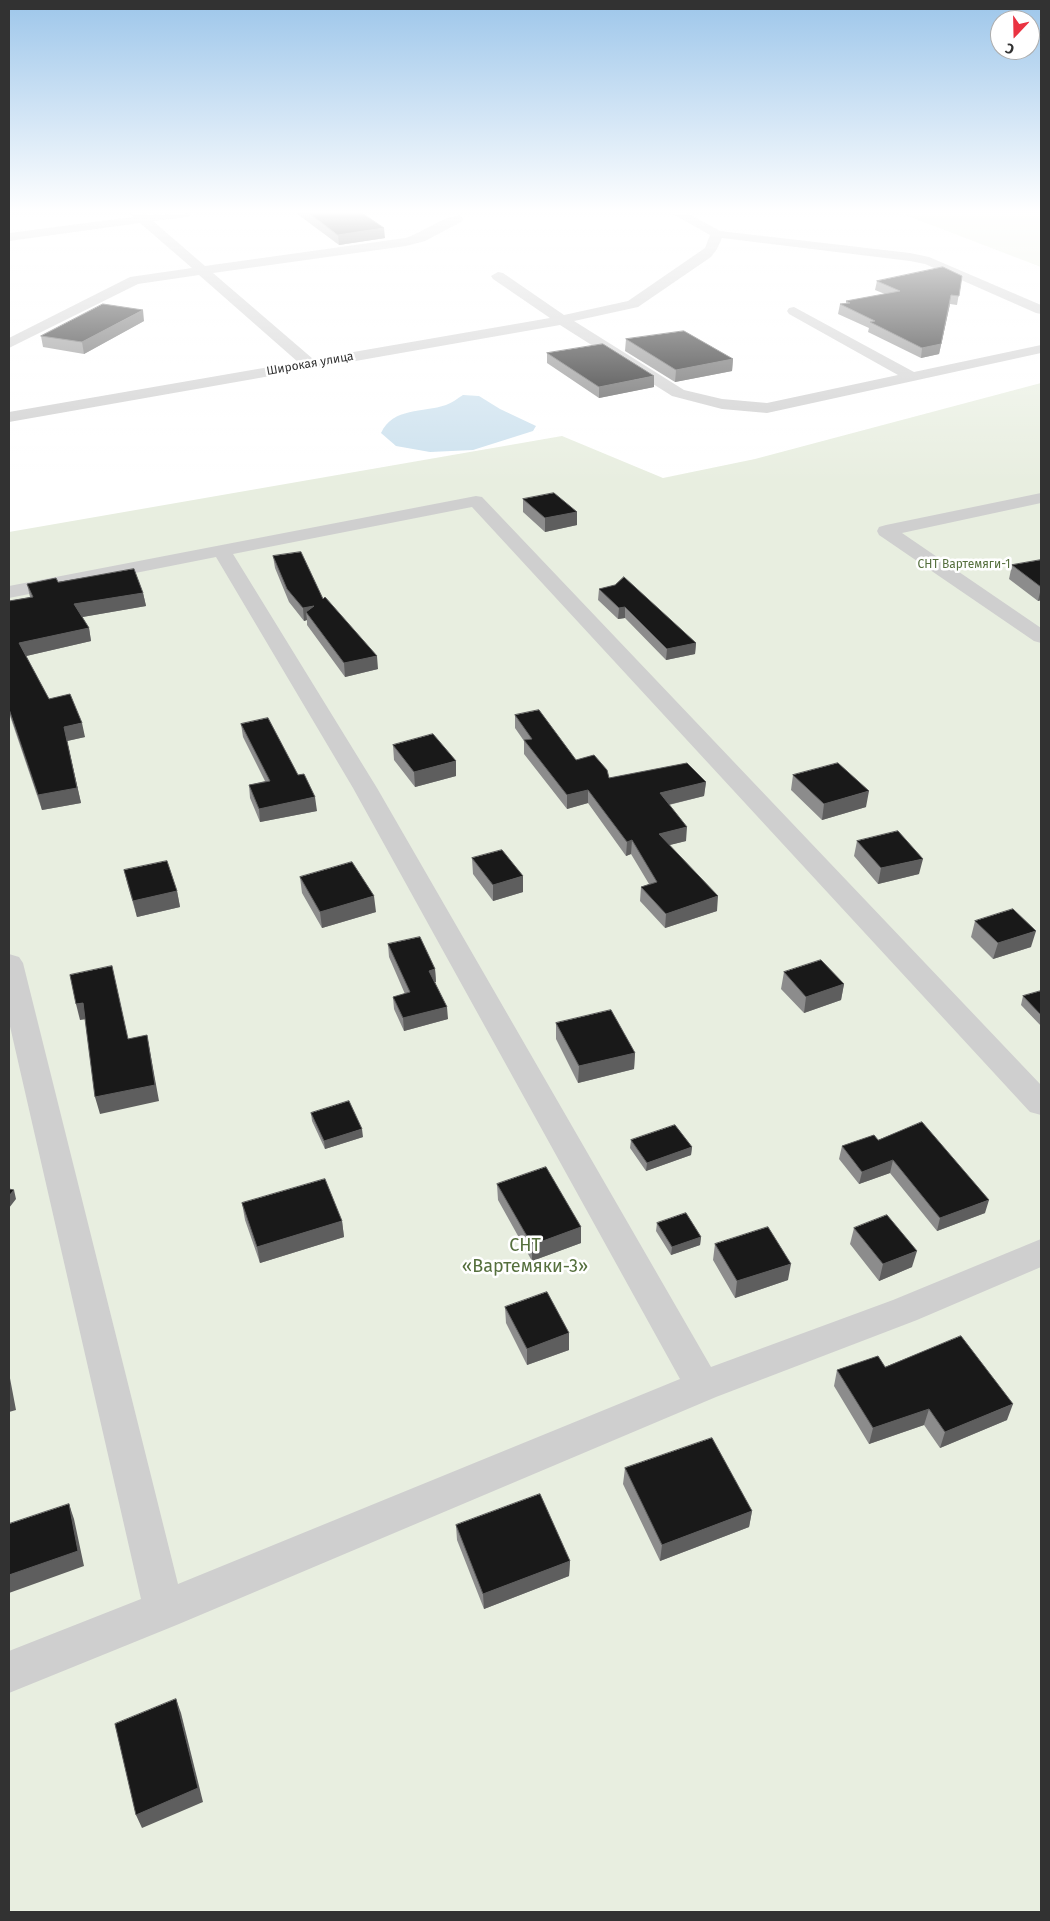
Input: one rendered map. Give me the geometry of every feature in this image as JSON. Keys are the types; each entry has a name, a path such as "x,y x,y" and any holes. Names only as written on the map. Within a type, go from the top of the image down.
{"street":[{"path":"9,344 90,303"},
{"path":"238,303 310,364"},
{"path":"537,303 678,393 693,398 747,407 767,408 1041,350"},
{"name":"Широкая улица","path":"9,417 562,320 635,303"},
{"path":"1024,303 1041,310"},
{"path":"794,311 912,377"},
{"path":"1041,498 886,531 1041,638"},
{"path":"9,592 476,501 1041,1104"},
{"path":"222,551 365,788 703,1386"},
{"path":"9,963 164,1610"},
{"path":"9,1672 164,1610 703,1386 905,1310 1041,1252"}],"green space":[{"name":"СНТ «Вартемяки-3»","path":"1041,383 1041,1912 9,1912 9,532 562,436 663,478 755,459"}],"water":[{"path":"463,395 479,396 500,409 536,426 533,431 473,450 430,452 396,446 381,433 386,425 401,415 446,405"}],"building":[{"path":"949,303 941,344 922,348 870,322 875,321 840,304"},
{"path":"103,304 143,310 82,342 41,336"},
{"path":"684,331 733,359 676,370 626,339"},
{"path":"603,344 654,376 599,387 547,353"},
{"path":"554,493 577,512 545,518 523,499"},
{"path":"301,552 323,599 325,597 377,656 344,663 306,612 314,606 303,608 287,589 273,556"},
{"path":"1041,560 1041,587 1012,565"},
{"path":"134,569 143,593 74,604 89,628 19,643 49,699 70,694 82,723 64,727 77,788 38,795 9,709 9,601 33,597 27,584 56,578 58,582"},
{"path":"624,577 696,643 667,649 625,607 619,608 599,589 615,585"},
{"path":"539,710 576,760 594,755 607,770 609,778 687,763 706,782 660,793 687,827 659,834 718,896 666,914 641,887 657,882 632,840 627,842 588,790 567,795 524,740 532,739 515,715"},
{"path":"268,718 298,775 304,774 315,797 259,809 249,785 270,781 241,724"},
{"path":"433,734 456,761 414,772 393,745"},
{"path":"838,763 869,791 824,804 793,775"},
{"path":"898,831 923,859 881,868 857,841"},
{"path":"502,850 523,876 493,885 472,858"},
{"path":"167,861 177,891 133,901 124,870"},
{"path":"352,862 374,896 320,912 300,877"},
{"path":"1013,909 1036,931 998,943 975,921"},
{"path":"420,937 435,969 429,971 447,1007 403,1018 393,997 410,992 388,944"},
{"path":"821,960 844,984 806,997 784,972"},
{"path":"112,966 128,1039 147,1035 155,1085 95,1097 83,1003 76,1004 70,975"},
{"path":"1041,991 1041,1015 1023,996"},
{"path":"611,1010 635,1053 579,1066 556,1023"},
{"path":"349,1101 362,1129 324,1141 311,1113"},
{"path":"922,1122 989,1200 940,1218 893,1160 862,1172 842,1146 874,1135 878,1140"},
{"path":"675,1125 692,1147 647,1163 631,1140"},
{"path":"546,1167 581,1227 532,1245 497,1184"},
{"path":"325,1179 342,1221 257,1247 242,1203"},
{"path":"9,1189 14,1190 9,1196"},
{"path":"686,1213 701,1237 672,1247 657,1223"},
{"path":"887,1215 917,1251 883,1264 854,1228"},
{"path":"768,1227 791,1264 737,1281 715,1244"},
{"path":"547,1292 569,1333 527,1349 505,1307"},
{"path":"961,1336 1013,1404 945,1432 929,1409 873,1428 837,1370 878,1356 885,1367"},
{"path":"712,1438 752,1511 662,1545 625,1468"},
{"path":"540,1494 570,1561 483,1594 456,1525"},
{"path":"69,1504 78,1551 9,1575 9,1524"},
{"path":"176,1699 198,1788 136,1815 115,1724"}],"park label":[{"name":"СНТ Вартемяги-1","path":"964,565"}]}
